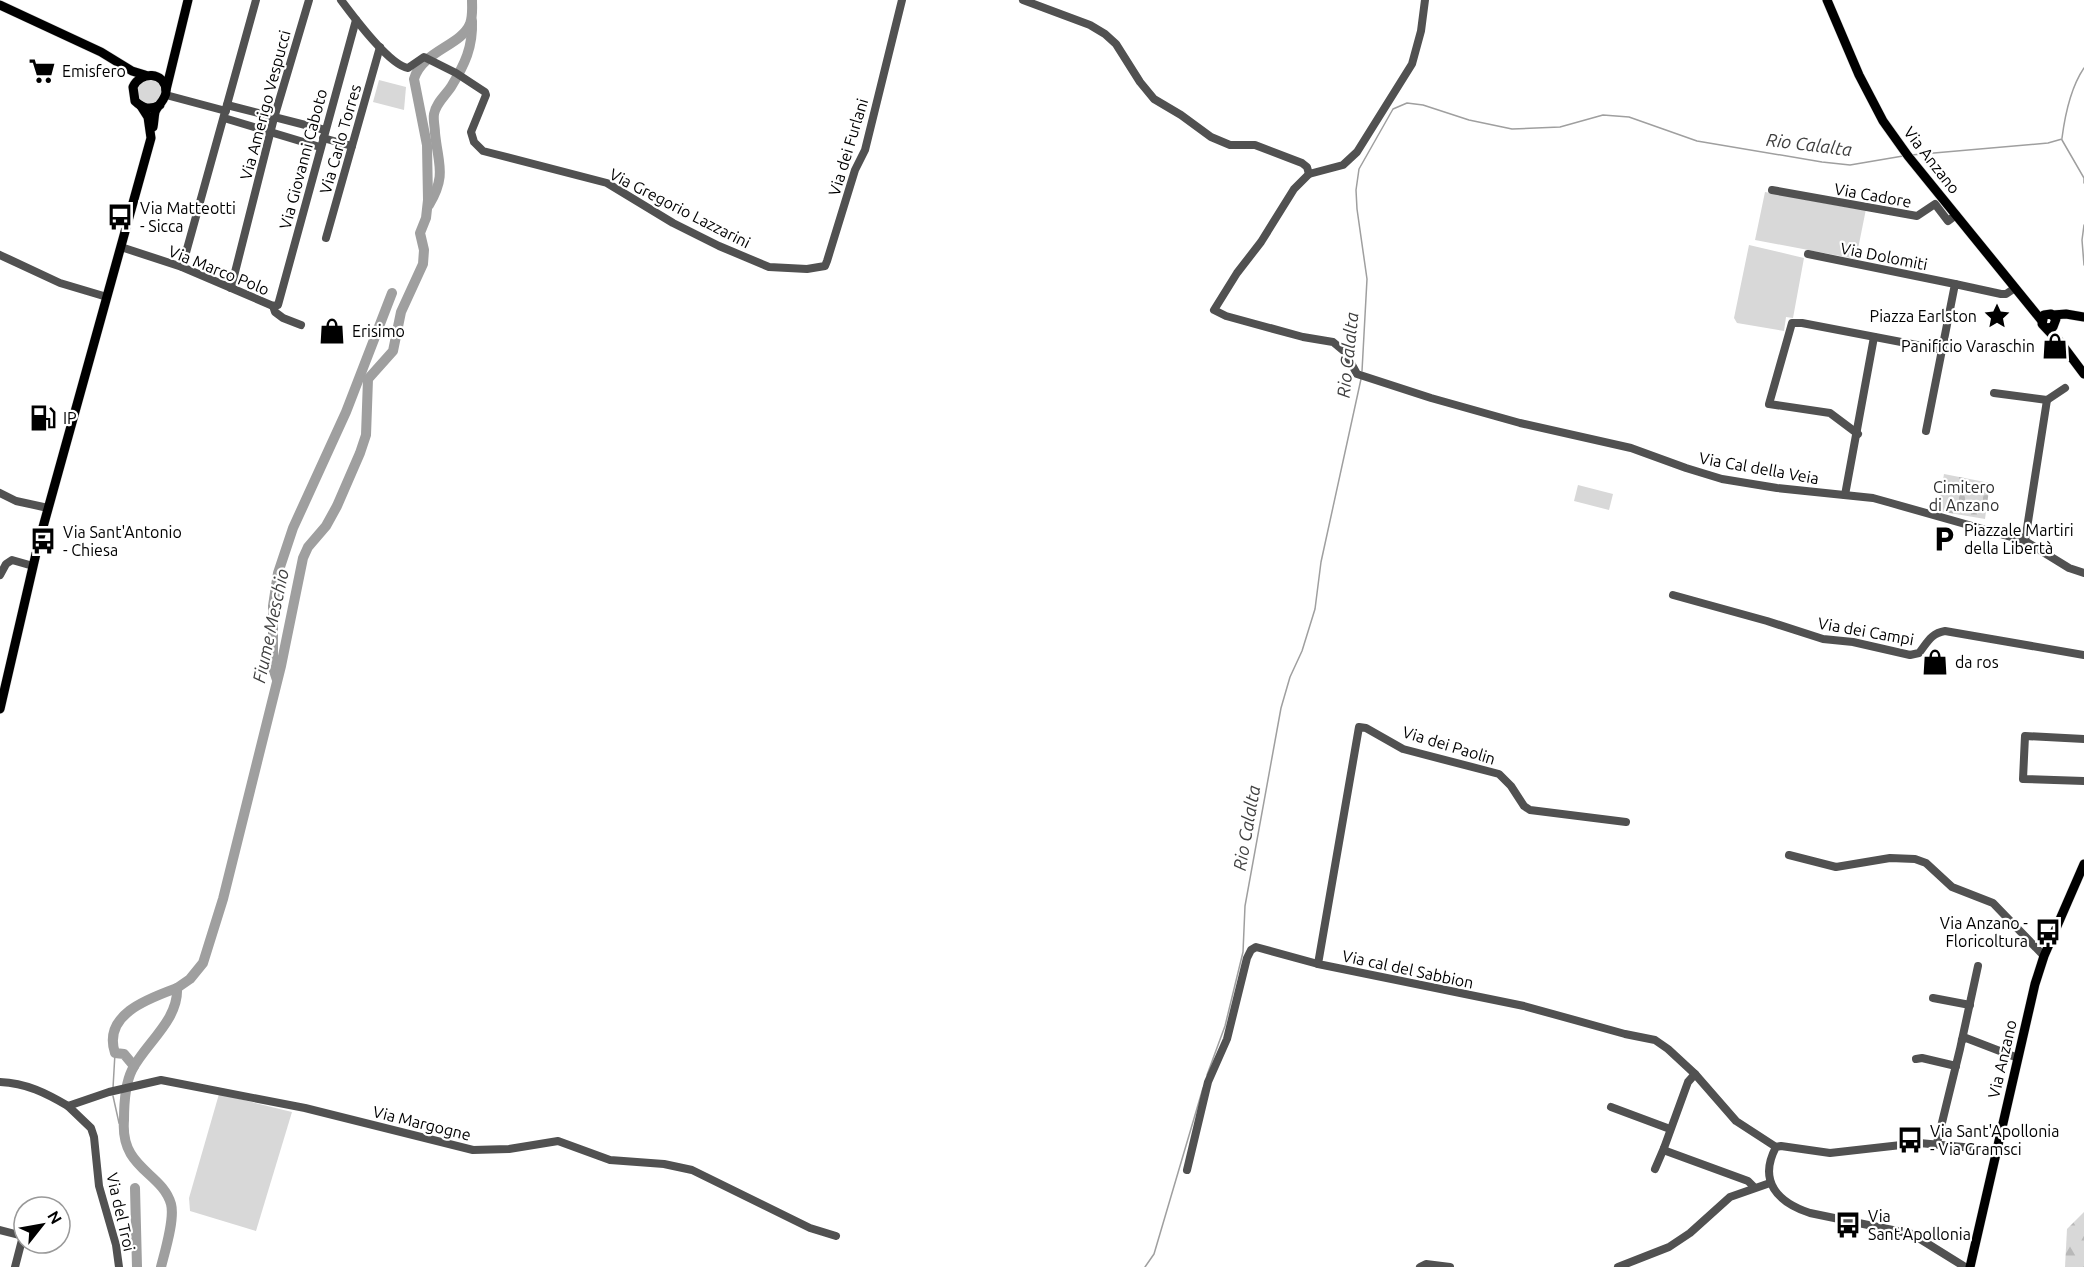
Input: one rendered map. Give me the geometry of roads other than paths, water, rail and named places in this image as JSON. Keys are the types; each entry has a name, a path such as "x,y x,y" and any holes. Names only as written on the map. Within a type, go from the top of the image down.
{"main road":[{"path":"0,709 48,508 151,135 155,112 166,92 188,0"},
{"name":"Via Anzano","path":"1827,0 1871,99 1908,156 2022,297 2050,321 2058,341 2084,374"},
{"path":"0,5 109,57 132,71 162,80 166,92"},
{"path":"133,87 137,80 163,68 174,54"},
{"path":"109,57 127,76 133,87 133,97 148,117 151,135"},
{"path":"141,106 149,108 160,105"},
{"path":"2050,321 2073,315 2084,317"},
{"name":"Via Anzano","path":"1970,1267 2035,984 2044,956 2084,864"}],"street":[{"path":"182,267 256,0"},
{"name":"Via Amerigo Vespucci","path":"231,288 274,118 309,0"},
{"path":"340,0 380,47"},
{"name":"Via dei Furlani","path":"825,266 855,170 865,150 902,0"},
{"path":"1023,0 1090,25 1105,34 1116,44 1140,82 1154,99 1211,136 1230,145 1255,145 1302,163 1307,167 1309,174 1343,165 1357,153 1412,64 1421,31 1425,0"},
{"name":"Via Giovanni Caboto","path":"276,306 356,20"},
{"name":"Via Gregorio Lazzarini","path":"380,47 401,67 408,68 428,59 458,74 485,92 486,95 471,132 474,142 483,151 607,183 719,246 770,267 807,269 825,266"},
{"name":"Via Carlo Torres","path":"326,238 380,47"},
{"path":"166,92 226,111 271,132 322,138"},
{"path":"226,111 274,118 322,138 352,146"},
{"name":"Via Cal della Veia","path":"1309,174 1294,189 1261,242 1237,273 1216,311 1303,337 1333,342 1345,352 1361,375 1431,398 1529,425 1632,448 1686,468 1722,478 1777,488 1845,495 1891,503 2025,541 2069,568 2084,573"},
{"name":"Via Cadore","path":"1772,190 1917,216 1935,204 1948,221 1956,215"},
{"name":"Via Marco Polo","path":"120,247 182,267 276,306 275,312 301,325"},
{"name":"Via Dolomiti","path":"1808,254 1994,292"},
{"path":"0,255 60,283 107,297"},
{"path":"1994,292 2007,279"},
{"path":"1926,431 1955,284"},
{"path":"1994,292 2006,294 2015,288"},
{"path":"1857,434 1830,413 1769,404 1792,323 1802,323 1943,351"},
{"path":"1845,495 1874,337"},
{"path":"1994,393 2047,400 2065,388"},
{"path":"2025,541 2047,400"},
{"path":"0,493 16,501 48,508"},
{"path":"0,575 6,564 12,560 33,566"},
{"name":"Via dei Campi","path":"1673,596 1767,621 1823,639 1853,642 1910,655 1919,653 1930,637 1938,632 2084,655"},
{"name":"Via dei Paolin","path":"1359,727 1366,728 1403,749 1499,774 1512,786 1524,806 1530,810 1626,822"},
{"name":"Via cal del Sabbion","path":"1359,727 1318,964 1524,1006 1655,1040 1668,1048 1695,1074"},
{"path":"2084,739 2025,736 2023,779 2084,782"},
{"path":"1789,855 1836,867 1890,858 1915,859 1926,863 1952,887 1993,903 2044,956"},
{"path":"1187,1170 1208,1082 1227,1039 1251,950 1256,947 1318,964"},
{"path":"1937,1143 1978,966"},
{"path":"1933,998 1970,1005"},
{"path":"1962,1040 1966,1038 2018,1058"},
{"path":"1916,1059 1922,1058 1956,1066"},
{"path":"1655,1169 1688,1082 1695,1074 1736,1121 1776,1147 1792,1146 1841,1153 1908,1144 1937,1143 1997,1150"},
{"name":"Via Margogne","path":"68,1106 161,1080 305,1108 473,1150 509,1149 558,1141 610,1160 664,1164 692,1170 810,1228 836,1236"},
{"path":"0,1082 26,1086 43,1092 68,1106"},
{"name":"Via del Troi","path":"68,1106 91,1128 94,1137 99,1186 116,1245 119,1267"},
{"path":"1611,1107 1671,1129"},
{"path":"1776,1147 1770,1170 1770,1182 1783,1199 1802,1210 1912,1234 1965,1267"},
{"path":"1664,1148 1666,1151 1748,1181 1754,1187"},
{"path":"1618,1267 1669,1247 1690,1233 1730,1197 1770,1182"},
{"path":"0,1230 23,1236 15,1267"},
{"path":"1420,1267 1426,1264 1450,1267"}],"waterway":[{"name":"Fiume Meschio","path":"161,1267 171,1226 171,1204 159,1184 135,1160 128,1149 124,1120 128,1082 138,1060 173,1011 177,988 190,979 203,963 223,899 281,666 303,558 308,547 326,526 337,506 360,453 366,435 368,379 393,351 401,312 423,264 424,250 420,233 426,218 428,200 427,145 414,79 425,62 465,32 471,21 472,0"},
{"path":"429,205 435,195 440,177 434,114 464,63 471,39 472,21"},
{"path":"2062,138 2069,102 2084,68"},
{"name":"Rio Calalta","path":"1362,371 1367,279 1357,209 1356,190 1359,169 1393,109 1407,103 1423,105 1469,120 1512,129 1560,127 1603,115 1629,117 1697,141 1822,162 1850,165 1903,156"},
{"name":"Rio Calalta","path":"1911,155 2048,143 2062,139"},
{"path":"2062,140 2084,178 2084,183"},
{"path":"2084,225 2082,240 2084,265"},
{"path":"277,680 273,668 273,606 278,573 293,528 346,412 392,293"},
{"name":"Rio Calalta","path":"1207,1075 1225,1026 1243,952 1245,906 1281,708 1315,609 1321,562 1361,379"},
{"path":"134,1066 124,1054 115,1053 113,1039 115,1028 131,1010 154,997 177,988"},
{"path":"113,1088 115,1053"},
{"name":"Rio Calalta","path":"1145,1267 1154,1254 1203,1088"},
{"path":"113,1096 119,1123 123,1128"},
{"path":"135,1188 137,1267"}],"place":[{"name":"Emisfero","path":"42,71"},
{"name":"Via Matteotti - Sicca","path":"120,217"},
{"name":"Piazza Earlston","path":"1997,316"},
{"name":"Erisimo","path":"332,331"},
{"name":"Panificio Varaschin","path":"2055,346"},
{"name":"IP","path":"43,418"},
{"name":"Piazzale Martiri della Libertà","path":"1944,539"},
{"name":"Via Sant'Antonio - Chiesa","path":"43,541"},
{"name":"da ros","path":"1935,662"},
{"name":"Via Anzano - Floricoltura","path":"2048,932"},
{"name":"Via Sant'Apollonia - Via Gramsci","path":"1910,1140"},
{"name":"Via Sant'Apollonia","path":"1848,1225"}],"park label":[{"name":"Cimitero di Anzano","path":"1964,496"}]}
